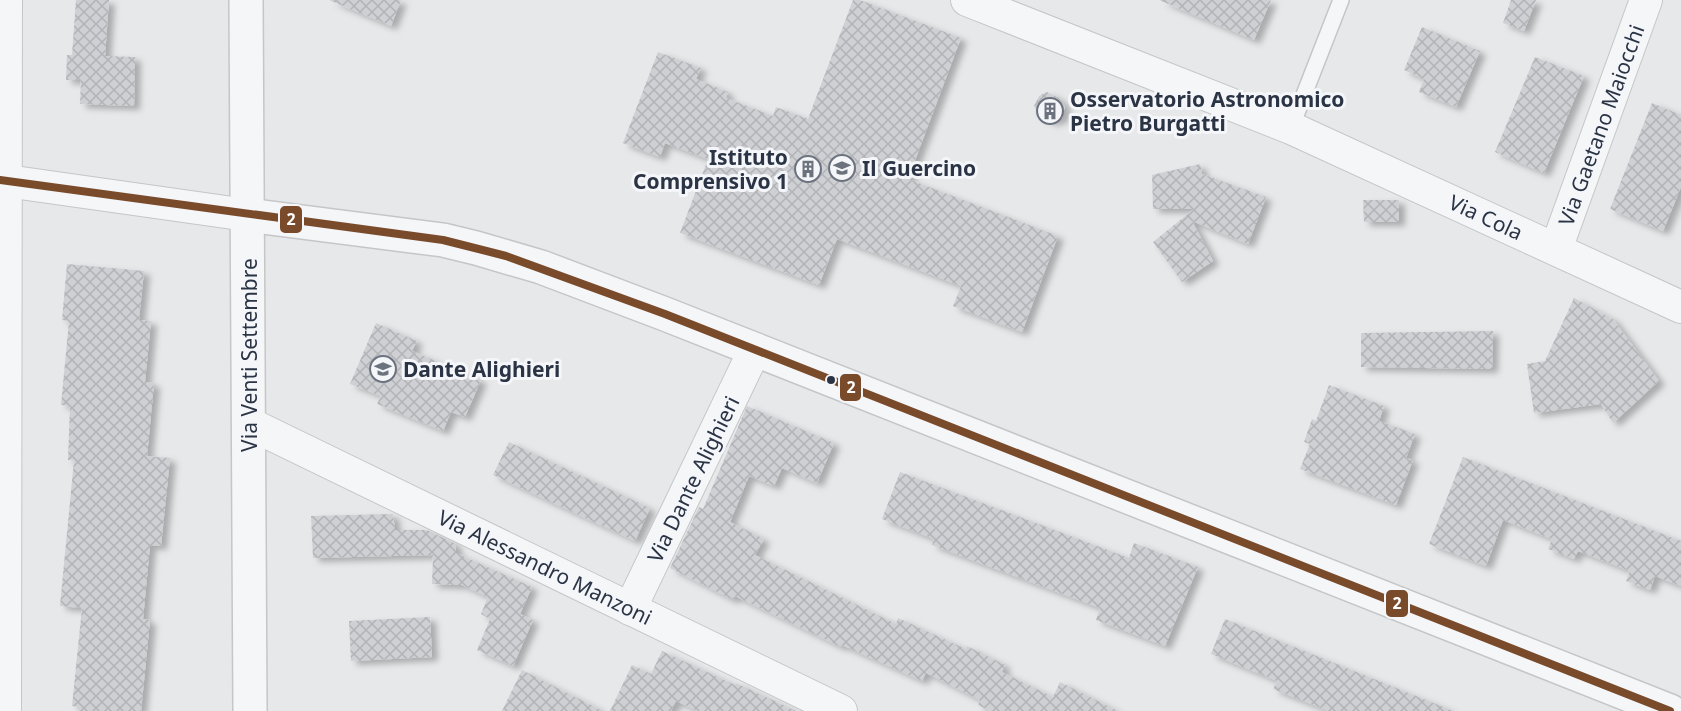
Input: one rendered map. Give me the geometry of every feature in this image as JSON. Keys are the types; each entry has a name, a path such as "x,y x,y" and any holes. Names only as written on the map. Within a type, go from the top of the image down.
{"street":[{"path":"5,711 3,176 6,0"},
{"name":"Via Venti Settembre","path":"246,0 250,711"},
{"name":"Via Cola","path":"967,0 1291,128 1681,307"},
{"name":"Via Gaetano Maiocchi","path":"1556,249 1646,0"},
{"path":"3,176 247,215 443,240 541,267 755,349 1670,711"},
{"name":"Via Dante Alighieri","path":"630,609 755,349"},
{"name":"Via Alessandro Manzoni","path":"249,424 841,711"}],"lane":[{"path":"1291,128 1341,0"}],"building":[{"path":"76,0 109,0 105,56 135,57 134,106 80,104 81,80 66,80 67,55 72,55"},
{"path":"329,0 401,0 391,26"},
{"name":"Istituto Comprensivo 1","path":"853,0 860,0 961,38 908,179 1058,236 1022,332 953,306 961,286 837,239 819,285 680,233 708,159 665,143 660,157 623,143 658,52 701,68 696,79 728,92 726,98 773,116 776,107 808,119"},
{"path":"1159,0 1271,0 1254,40"},
{"path":"1511,0 1536,0 1524,31 1503,23"},
{"path":"1422,27 1480,51 1456,107 1419,92 1424,79 1404,70"},
{"path":"1535,57 1584,76 1544,173 1495,152"},
{"name":"Osservatorio Astronomico Pietro Burgatti","path":"1047,92 1059,98 1065,106 1062,118 1052,122 1040,116 1034,106 1039,96"},
{"path":"1652,103 1681,115 1681,187 1663,231 1610,209"},
{"path":"1200,164 1202,174 1266,197 1248,244 1192,221 1213,261 1182,282 1153,242 1194,209 1153,209 1152,175"},
{"path":"1363,200 1399,200 1399,222 1364,222"},
{"path":"67,264 144,271 139,320 151,321 145,382 154,383 147,456 170,458 161,546 150,545 143,619 150,620 141,711 79,711 79,707 72,706 82,608 60,606 74,460 68,460 70,406 61,405 69,321 62,320"},
{"path":"1574,298 1613,319 1659,381 1613,423 1601,404 1534,413 1527,364 1545,361"},
{"path":"376,323 417,341 412,351 481,380 465,417 451,412 443,431 377,404 381,396 350,384"},
{"path":"1493,331 1492,369 1361,367 1361,333"},
{"path":"1329,385 1384,406 1379,421 1415,434 1406,458 1413,460 1396,505 1300,469 1310,444 1304,442 1312,419 1316,421"},
{"path":"747,406 834,443 817,483 782,468 774,486 749,476 730,522 764,539 755,555 896,624 898,618 966,649 967,646 1005,665 1002,672 1053,697 1060,682 1118,711 990,711 978,705 980,700 926,673 922,681 842,645 841,647 735,596 733,600 670,568 699,507 703,509"},
{"path":"509,442 650,508 635,541 493,475"},
{"path":"1463,457 1681,541 1681,586 1655,576 1650,590 1626,581 1630,571 1578,551 1574,559 1548,549 1552,539 1503,520 1486,566 1429,544"},
{"path":"900,472 1129,558 1134,543 1198,567 1165,646 1096,620 1100,608 932,545 934,539 882,519"},
{"path":"393,514 395,530 427,530 456,544 456,553 532,587 520,614 533,620 513,666 477,650 490,619 481,614 488,597 462,585 432,584 433,555 313,558 311,516"},
{"path":"430,617 432,657 351,661 349,621"},
{"path":"1225,619 1451,711 1329,711 1273,689 1277,681 1211,654"},
{"path":"662,651 796,711 698,711 676,701 671,711 610,711 632,665 651,674"},
{"path":"522,670 603,711 502,711"}],"transit line":[{"name":"2","path":"0,180 443,240 506,256 665,314 1670,711"}],"place":[{"name":"Osservatorio Astronomico Pietro Burgatti","path":"1050,111"},
{"name":"Il Guercino","path":"842,168"},
{"name":"Istituto Comprensivo 1","path":"808,169"},
{"name":"Dante Alighieri","path":"383,369"}]}
